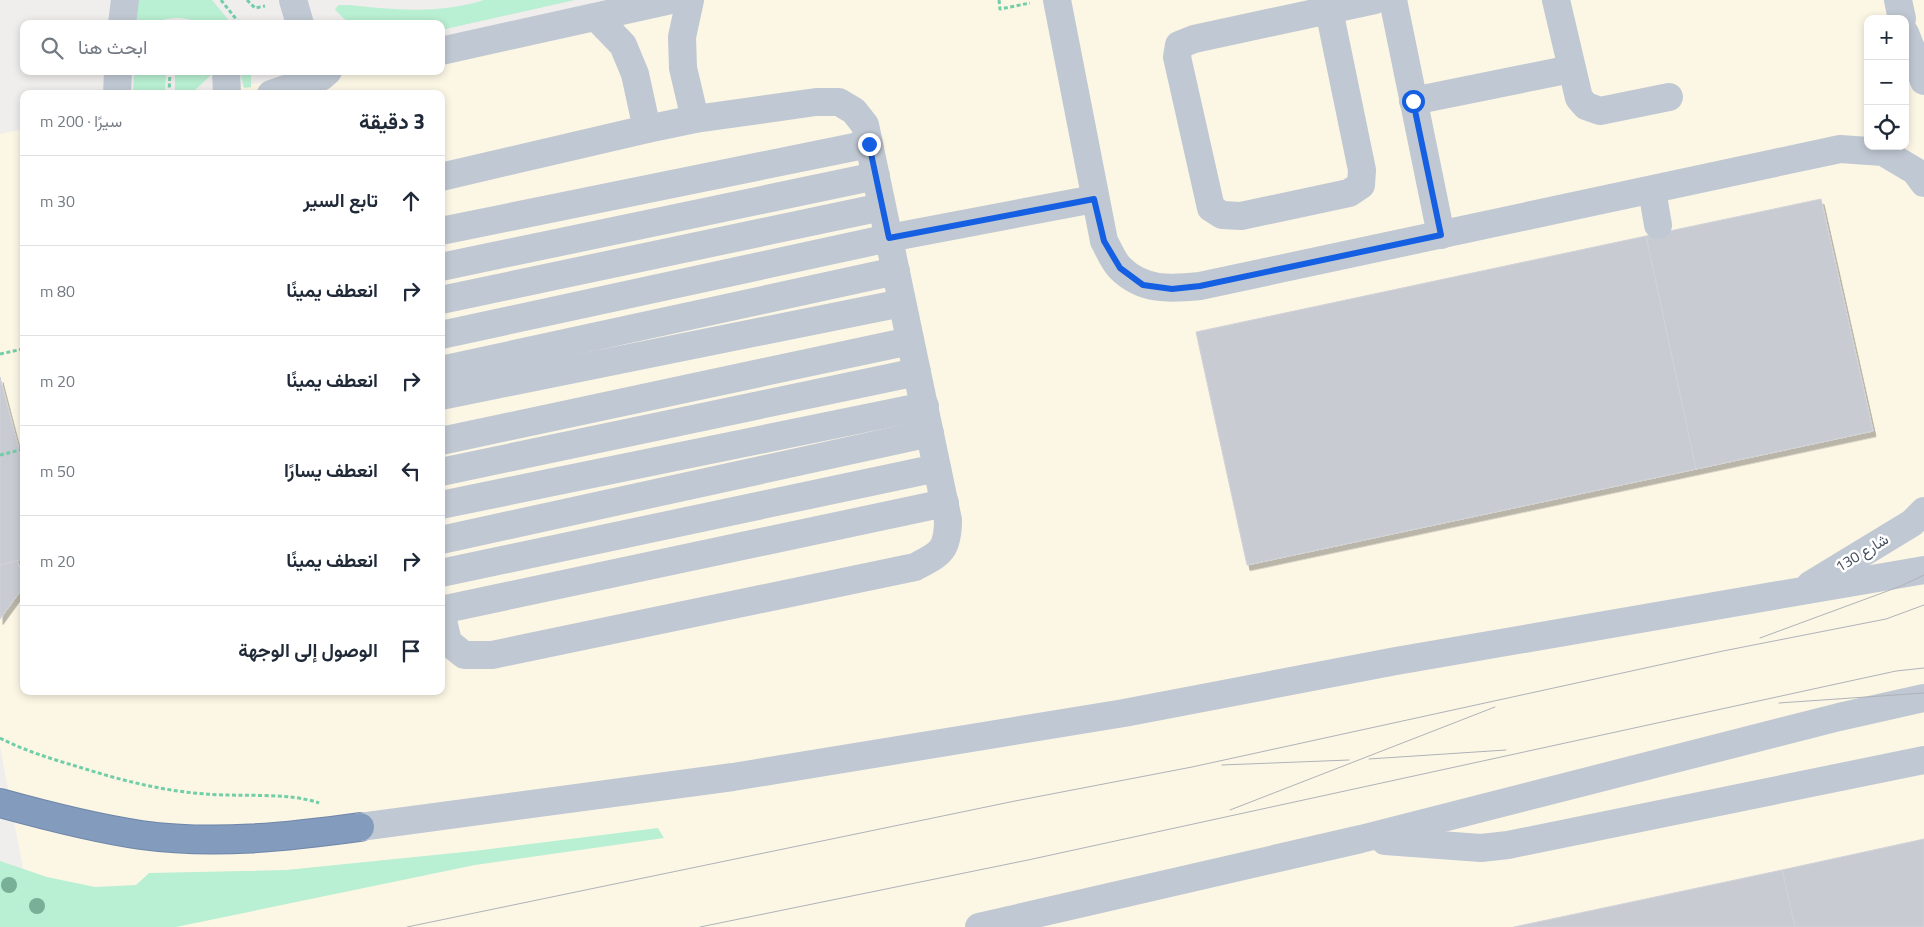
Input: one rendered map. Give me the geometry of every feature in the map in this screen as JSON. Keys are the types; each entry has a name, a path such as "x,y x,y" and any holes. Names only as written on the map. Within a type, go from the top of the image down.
{"highway":[{"path":"0,803 70,822 142,835 215,840 279,838 360,827"}],"street":[{"path":"122,20 125,0"},
{"path":"445,50 671,0"},
{"path":"690,0 682,37 683,68 695,119"},
{"path":"1329,10 1362,170 1361,186 1349,193 1241,216 1222,215 1211,208 1177,57 1179,44 1194,39 1375,0"},
{"path":"1393,0 1441,235"},
{"path":"1556,0 1579,98 1586,106 1600,111 1669,96"},
{"path":"1898,0 1901,15"},
{"path":"1046,1 1104,241 1120,268 1143,285 1172,289 1200,286 1840,150 1883,152 1915,171 1924,183"},
{"path":"596,17 623,46 635,74 647,129"},
{"path":"1909,43 1924,81"},
{"path":"1413,101 1571,69"},
{"path":"117,90 118,75"},
{"path":"226,75 226,90"},
{"path":"283,90 323,75"},
{"path":"445,177 695,119 816,102 839,102 854,111 865,125 948,520 948,537 937,556 915,567 492,655 464,655 448,642 445,629"},
{"path":"1840,150 1864,134"},
{"path":"445,231 869,144"},
{"path":"445,266 876,176"},
{"path":"1652,190 1658,225"},
{"path":"445,334 889,238 1094,199"},
{"path":"445,299 882,207"},
{"path":"445,369 896,271"},
{"path":"445,395 902,303"},
{"path":"445,440 910,341"},
{"path":"445,471 917,372"},
{"path":"445,504 924,406"},
{"path":"445,539 930,433"},
{"path":"445,572 937,468"},
{"path":"445,610 945,503"},
{"name":"شارع 130","path":"1798,592 1912,523 1924,511"},
{"path":"360,827 733,777 1124,713 1396,661 1924,570"},
{"path":"979,927 1361,839 1839,717 1924,698"},
{"path":"1361,839 1481,848 1508,845 1924,760"}],"path":[{"path":"221,0 237,20"},
{"path":"999,0 1000,9 1046,1"},
{"path":"169,90 170,75"},
{"path":"0,354 20,350"},
{"path":"0,455 20,450"},
{"path":"0,738 51,759 106,776 180,792 232,796 292,797 311,800 325,805 360,827"}],"shaded area":[{"path":"671,0 1924,0 1924,927 34,927 0,746 0,134 20,130 20,695 445,695 445,90 224,90 299,75 445,75 445,46"}],"green space":[{"path":"138,0 212,0 229,20 178,18 136,20"},
{"path":"484,0 575,0 445,29 445,20 346,20 335,9 339,5 349,5 417,10"},
{"path":"134,75 166,75 165,90 133,90"},
{"path":"175,75 211,75 195,90 175,90"},
{"path":"241,75 251,75 251,87 244,88"},
{"path":"658,828 664,838 475,865 176,927 0,927 0,861 47,877 95,887 136,885 149,873 286,870 474,851"}],"building":[{"path":"1821,199 1873,431 1696,469 1646,236"},
{"path":"1646,236 1696,469 1247,565 1196,332"},
{"path":"0,377 20,454 20,560 0,565"},
{"path":"17,561 20,567 20,592 0,619 0,565"},
{"path":"1924,839 1924,927 1795,927 1782,870"},
{"path":"1782,870 1795,927 1514,927"}],"tram line":[{"path":"1760,638 1901,586 1924,575"},
{"path":"407,927 1015,801 1192,767 1723,651 1886,619 1924,605"},
{"path":"700,927 1028,860 1896,671 1924,668"},
{"path":"1779,703 1924,693"},
{"path":"1230,810 1495,707"},
{"path":"1369,759 1506,750"},
{"path":"1222,765 1349,760"}],"route":[{"path":"869,144 889,238 1094,199 1104,241 1120,268 1143,285 1172,289 1200,286 1441,235 1413,101"}]}
